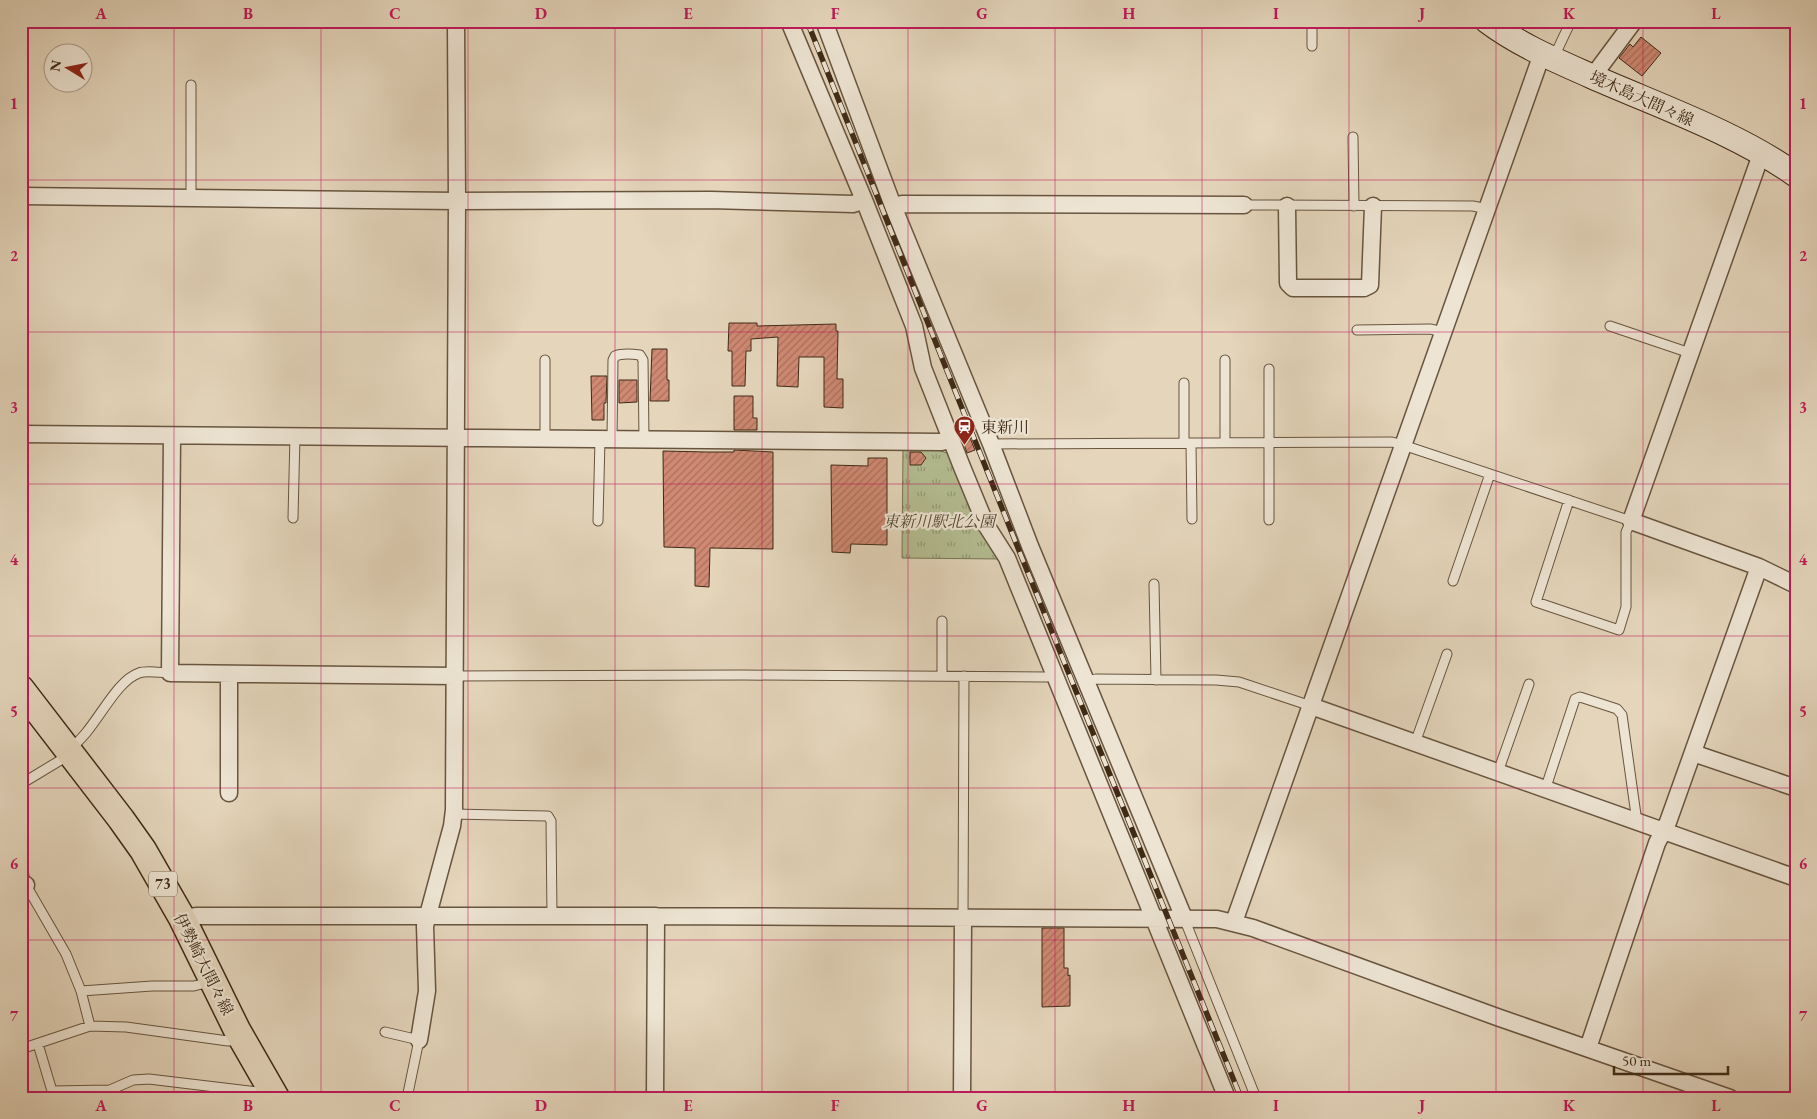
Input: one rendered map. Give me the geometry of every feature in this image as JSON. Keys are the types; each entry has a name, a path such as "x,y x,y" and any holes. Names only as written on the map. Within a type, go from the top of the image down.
{"main road":[{"name":"境木島大間々線","path":"1487,21 1548,57 1729,136 1763,154 1796,175"},
{"name":"伊勢崎大間々線","path":"21,689 143,850 182,918 212,981 273,1093"}],"street":[{"path":"419,1040 427,991 425,926 452,826 453,814 457,201 456,21"},
{"path":"789,21 864,200 914,326 923,368 951,439 986,525 1007,558 1227,1098"},
{"path":"824,21 893,206 991,444 1030,546 1184,918"},
{"path":"1593,76 1634,21"},
{"path":"1234,922 1487,209 1548,57"},
{"path":"1763,154 1758,163 1631,521 1759,568 1796,585"},
{"path":"21,196 457,201 684,200 852,204 864,200"},
{"path":"893,206 902,204 1244,205"},
{"path":"1287,206 1288,283 1294,288 1364,288 1370,284 1373,206"},
{"path":"21,434 942,442 951,439"},
{"path":"172,436 170,673 455,676"},
{"path":"1588,1048 1657,843 1664,832 1759,568"},
{"path":"229,674 229,793"},
{"path":"1311,706 1796,878"},
{"path":"1693,753 1796,788"},
{"path":"182,918 197,916 428,915 1217,919 1234,922 1730,1098"},
{"path":"655,1098 656,916"},
{"path":"962,1098 963,918"}],"lane":[{"path":"1312,21 1312,46"},
{"path":"1548,57 1571,21"},
{"path":"190,198 191,85"},
{"path":"1353,137 1354,206"},
{"path":"1244,205 1473,206 1487,209"},
{"path":"1610,326 1690,353"},
{"path":"1357,330 1430,329 1444,332"},
{"path":"598,520 613,360 618,354 636,354 640,355 643,360 644,439"},
{"path":"545,360 545,438"},
{"path":"1225,360 1225,443"},
{"path":"1269,369 1269,520"},
{"path":"1184,383 1192,519"},
{"path":"292,518 295,435"},
{"path":"991,444 1392,442 1403,445 1569,500 1631,521 1626,532 1626,607 1619,630 1536,602 1569,500"},
{"path":"1453,581 1490,474"},
{"path":"1154,584 1156,680"},
{"path":"942,621 942,676"},
{"path":"1415,743 1447,654"},
{"path":"21,784 63,760 86,734 116,692 128,680 139,673 170,673"},
{"path":"455,676 1047,677 1055,675"},
{"path":"963,918 964,676"},
{"path":"1087,681 1096,679 1239,682 1311,706"},
{"path":"1498,772 1529,684"},
{"path":"1545,790 1575,699 1580,697 1617,709 1622,715 1637,822"},
{"path":"453,814 548,816 551,821 552,916"},
{"path":"21,862 24,886 66,954 80,991 90,1026"},
{"path":"1184,918 1256,1098"},
{"path":"80,991 152,986 194,986 212,981"},
{"path":"21,1049 90,1026 145,1029 234,1042 243,1038"},
{"path":"386,1032 419,1040 407,1098"},
{"path":"38,1044 51,1094 110,1090 134,1080 150,1079 273,1093"}],"green space":[{"name":"東新川駅北公園","path":"903,447 935,449 950,454 1002,559 902,558"}],"building":[{"path":"1641,37 1661,53 1642,76 1619,58 1630,44 1633,47"},
{"path":"729,323 757,323 757,326 836,324 836,331 838,331 837,379 843,379 843,408 824,407 824,357 799,357 798,387 777,386 778,337 751,339 751,351 746,351 745,386 732,386 732,351 728,351"},
{"path":"652,349 667,349 669,401 650,401"},
{"path":"591,376 607,376 604,420 592,420"},
{"path":"619,380 637,380 637,402 619,403"},
{"path":"734,396 753,396 753,418 757,418 757,430 734,430"},
{"path":"968,433 975,450 967,453 961,436"},
{"path":"734,450 773,452 773,549 710,548 709,587 695,586 695,548 664,547 663,451 734,452"},
{"path":"910,452 921,452 926,458 921,465 910,465"},
{"path":"868,458 887,458 887,545 851,544 850,553 832,552 831,465 868,466"},
{"path":"1042,928 1064,928 1064,968 1068,968 1068,976 1070,975 1070,1006 1042,1007"}],"railway":[{"path":"807,21 1241,1098"}],"place":[{"name":"東新川","path":"965,446"}]}
